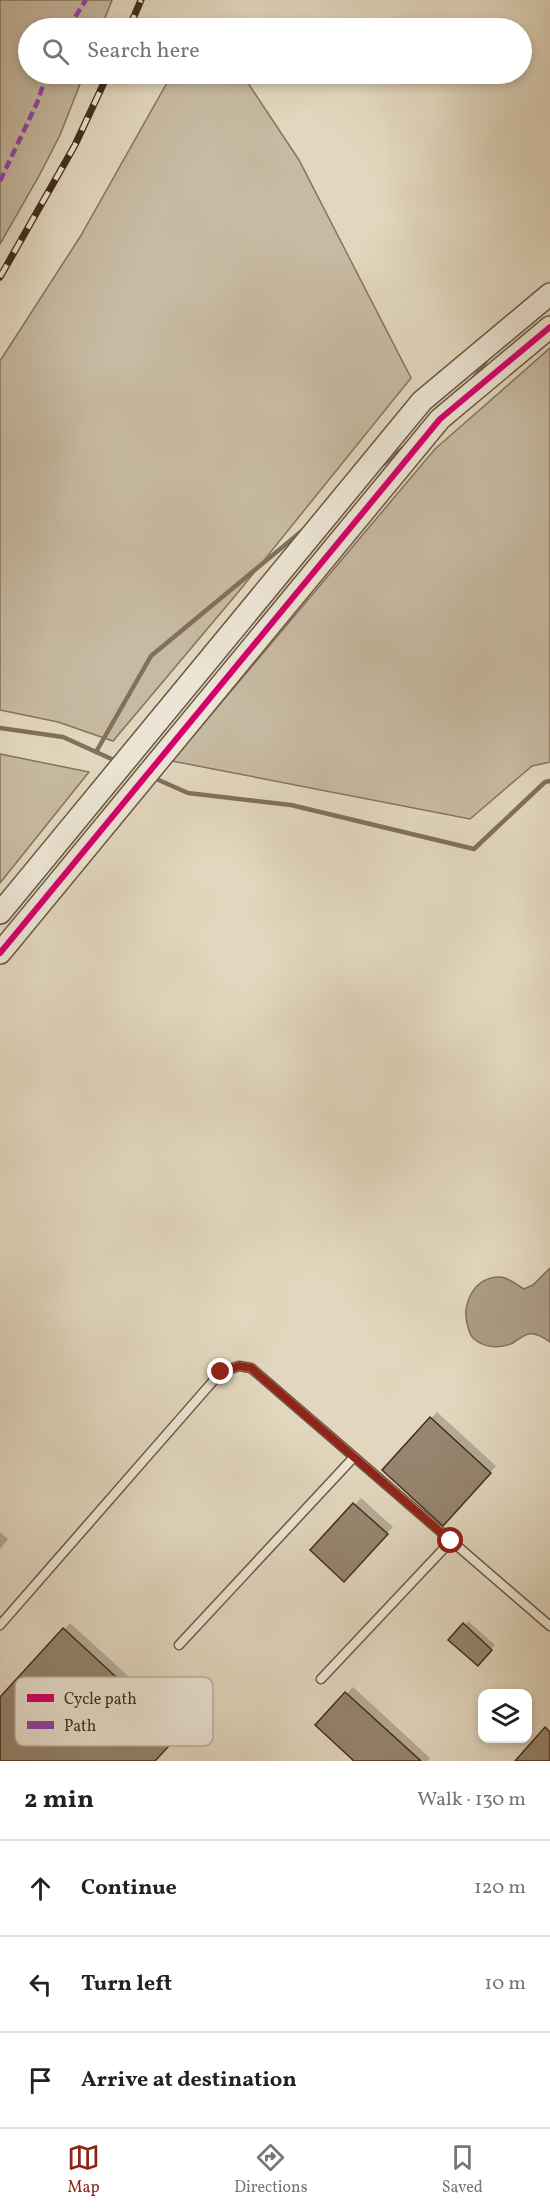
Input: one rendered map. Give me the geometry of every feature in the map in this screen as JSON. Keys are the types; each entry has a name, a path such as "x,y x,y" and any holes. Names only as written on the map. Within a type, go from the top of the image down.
{"street":[{"path":"0,913 422,401 550,294"},
{"path":"0,953 440,419 550,327"}],"lane":[{"path":"0,1625 221,1372 239,1366 251,1368 550,1626"},
{"path":"179,1645 354,1457"},
{"path":"321,1679 451,1541"}],"shaded area":[{"path":"0,0 112,0 105,18 18,18 18,84 80,84 60,135 0,244"},
{"path":"166,84 249,84 299,160 411,378 240,590 113,741 58,722 0,710 0,361 80,237"},
{"path":"550,348 550,762 532,766 470,819 172,761 435,449"},
{"path":"0,754 89,772 0,883"},
{"path":"550,1268 550,1342 538,1335 529,1334 508,1345 493,1347 473,1338 468,1329 466,1310 476,1287 491,1278 503,1277 524,1289 533,1285"}],"building":[{"path":"430,1417 491,1473 443,1526 382,1470"},
{"path":"353,1503 388,1534 344,1582 310,1550"},
{"path":"463,1623 492,1650 478,1666 448,1640"},
{"path":"63,1628 116,1677 18,1677"},
{"path":"15,1681 15,1746 169,1746 155,1761 0,1761 0,1697"},
{"path":"345,1692 421,1761 354,1761 315,1725"},
{"path":"545,1727 550,1732 550,1761 515,1761"}],"waterway":[{"path":"474,378 488,358"},
{"path":"382,465 406,446"},
{"path":"96,752 151,656 303,530"},
{"path":"0,728 63,737 116,761"},
{"path":"154,778 188,793 291,805 474,849 545,782 550,781"}],"railway":[{"path":"133,18 141,0"},
{"path":"0,277 75,145 103,84"}],"marked path":[{"path":"74,18 86,0"},
{"path":"0,181 37,103 44,84"}],"cycle path":[{"path":"0,953 440,419 550,327"}],"route":[{"path":"221,1372 239,1366 251,1368 451,1541"}]}
